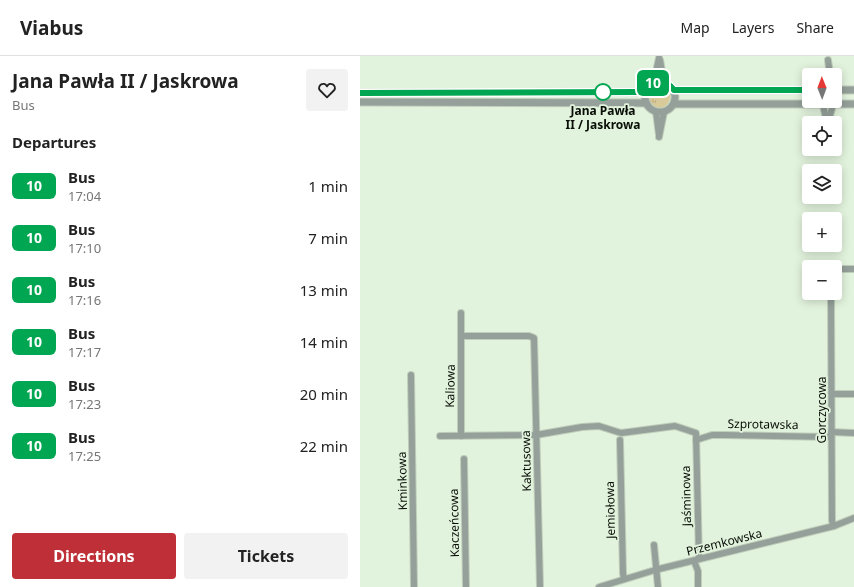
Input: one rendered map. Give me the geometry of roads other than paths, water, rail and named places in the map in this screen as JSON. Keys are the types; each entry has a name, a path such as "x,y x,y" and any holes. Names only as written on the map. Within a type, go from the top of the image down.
{"street":[{"path":"656,82 656,72 660,58 664,82"},
{"path":"828,60 828,68"},
{"path":"802,90 674,90 664,82 656,82 648,87 645,92 645,103 648,108 656,112 664,112 674,104 802,103"},
{"path":"674,90 674,104"},
{"path":"842,90 854,90"},
{"path":"360,93 645,92"},
{"path":"360,102 645,103"},
{"path":"842,103 854,104"},
{"path":"656,112 660,137 664,112"},
{"path":"842,270 854,269"},
{"name":"Gorczycowa","path":"831,300 832,521 834,526"},
{"name":"Kaliowa","path":"461,436 462,313"},
{"name":"Kaktusowa","path":"462,336 532,336 534,338 540,587"},
{"name":"Kminkowa","path":"411,375 414,587"},
{"path":"832,394 854,394"},
{"name":"Jaśminowa","path":"536,435 582,427 599,426 621,433 675,426 696,433 698,587"},
{"name":"Szprotawska","path":"696,440 712,435 854,433"},
{"path":"440,436 536,435"},
{"name":"Jemiołowa","path":"620,440 624,579"},
{"name":"Kaczeńcowa","path":"464,459 466,587"},
{"name":"Przemkowska","path":"601,585 655,570 834,526 854,518"},
{"path":"654,545 655,570 658,587"}],"place":[{"name":"Jana Pawła II / Jaskrowa","path":"603,92"}]}
